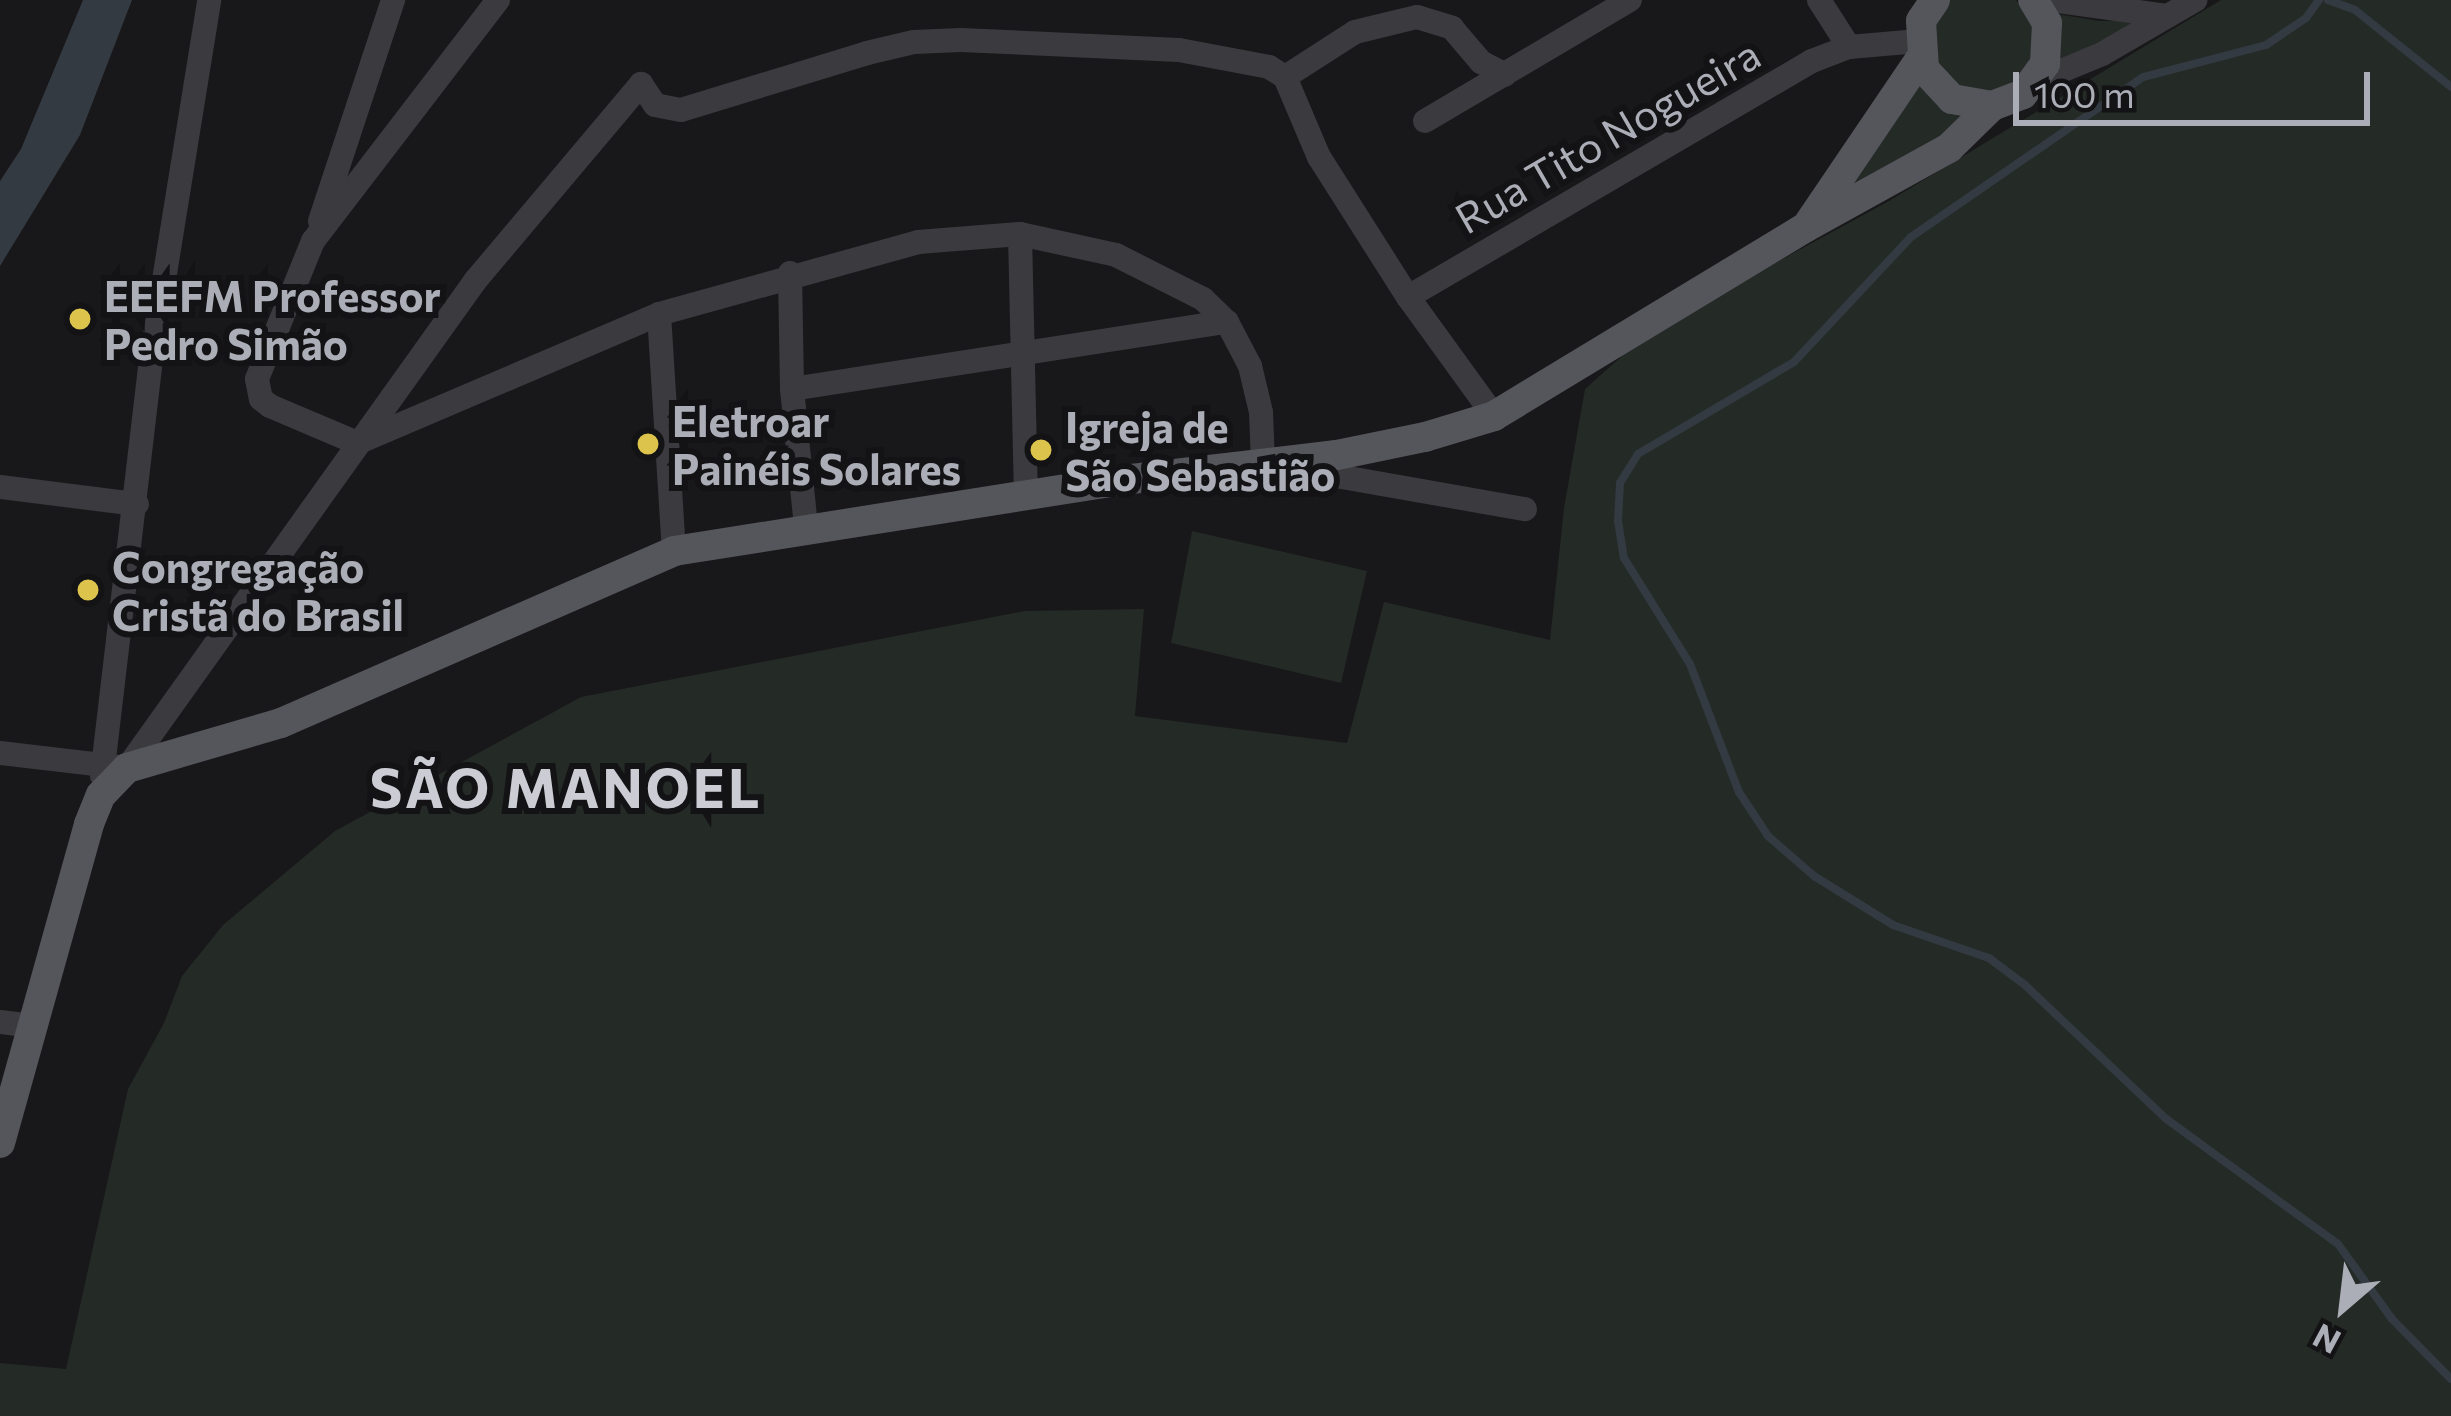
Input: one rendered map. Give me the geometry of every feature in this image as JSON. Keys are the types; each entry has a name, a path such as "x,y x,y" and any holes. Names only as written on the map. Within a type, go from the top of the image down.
{"main road":[{"path":"1922,24 1936,86 1952,99 1992,106 2008,102 2036,82 2049,44 2047,23 2033,0"},
{"path":"1806,227 1922,24"},
{"path":"0,1143 15,1024 115,765 281,723 674,551 806,527 1425,437 1494,416 1806,227 1948,148 1992,106"}],"street":[{"path":"115,765 151,360 209,0"},
{"path":"393,0 313,241 256,390 270,406 357,443 659,314 918,242 1020,234 1117,255 1203,299 1227,322 1250,366 1261,412 1263,463 1525,509"},
{"path":"313,241 498,0"},
{"path":"1426,121 1630,0"},
{"path":"1819,0 1849,47"},
{"path":"2051,0 2168,16"},
{"path":"2036,82 2102,54 2195,0"},
{"path":"1285,76 1355,32 1418,16 1452,28 1481,62 1505,75"},
{"name":"Rua Tito Nogueira","path":"1408,297 1812,61 1922,24"},
{"path":"115,765 475,280 641,84 655,105 682,110 867,52 914,42 961,40 1179,50 1243,60 1285,76 1319,157 1408,297 1494,416"},
{"path":"1020,234 1019,353 1026,497"},
{"path":"790,274 792,389 806,527"},
{"path":"659,314 674,551"},
{"path":"792,389 1227,322"},
{"path":"0,487 137,504"},
{"path":"0,753 115,765"}],"shaded area":[{"path":"83,0 132,0 80,135 0,266 0,181 21,149"},
{"path":"1948,0 2016,0 2033,22 2037,50 2004,94 1949,88 1927,37"},
{"path":"2221,0 2451,0 2451,1416 0,1416 0,1363 66,1369 128,1089 164,1023 182,976 223,925 335,831 581,697 1025,611 1144,609 1135,716 1347,743 1384,602 1550,640 1564,508 1585,389 1650,331 1889,201"},
{"path":"2057,14 2099,21 2142,20 2059,62"},
{"path":"1913,78 1975,115 1824,211"},
{"path":"1192,531 1367,571 1341,683 1171,643"}],"waterway":[{"path":"2319,0 2306,18 2266,45 2143,77 1911,237 1794,362 1638,454 1620,483 1618,521 1624,558 1690,664 1739,792 1768,836 1814,876 1893,925 1989,958 2025,985 2165,1118 2338,1244 2392,1319 2451,1379"},
{"path":"2328,0 2355,10 2451,87"}],"place":[{"name":"EEEFM Professor Pedro Simão","path":"80,319"},
{"name":"Eletroar Painéis Solares","path":"648,444"},
{"name":"Igreja de São Sebastião","path":"1041,450"},
{"name":"Congregação Cristã do Brasil","path":"88,590"}],"district":[{"name":"SÃO MANOEL","path":"566,786"}]}
